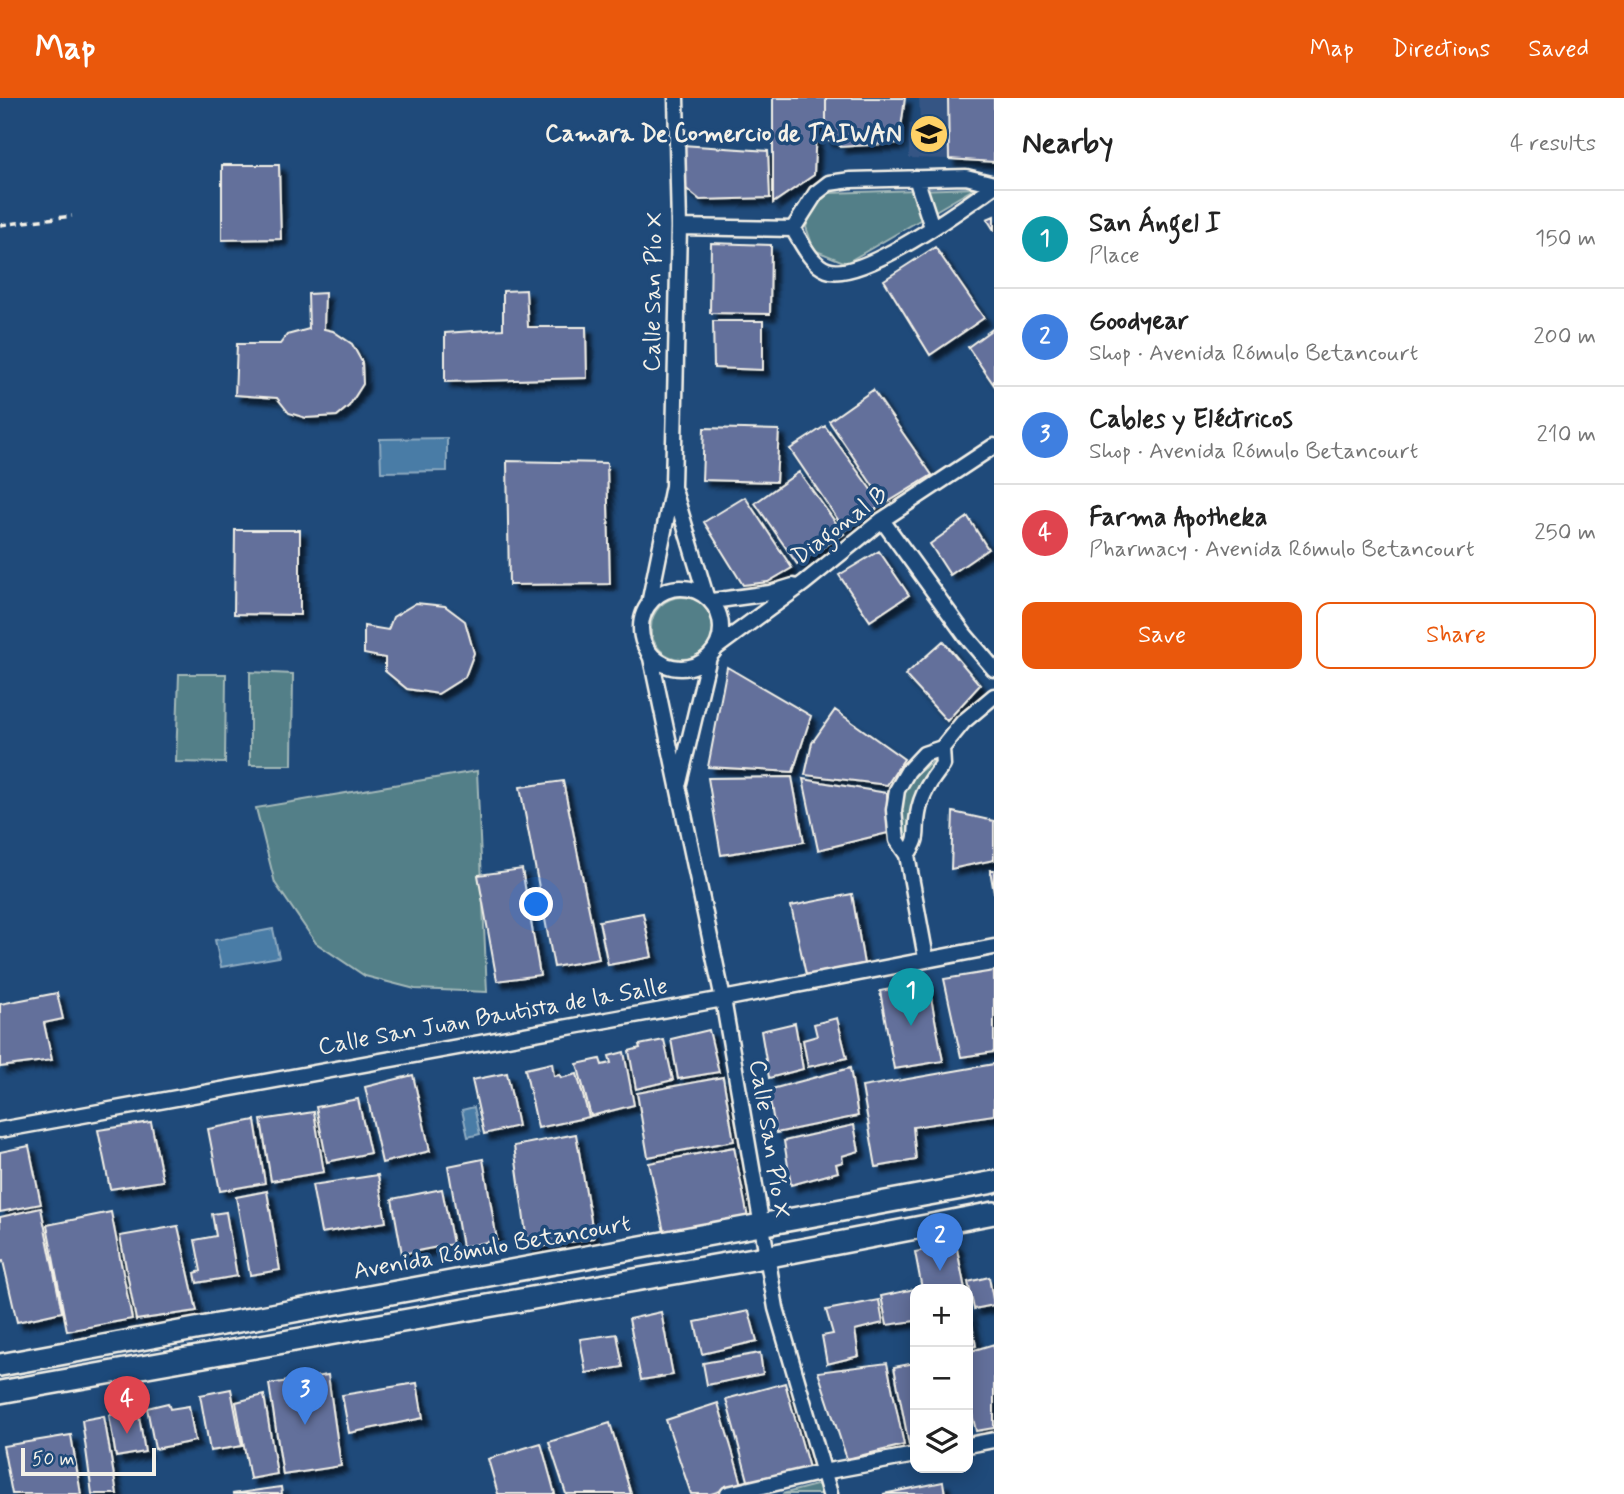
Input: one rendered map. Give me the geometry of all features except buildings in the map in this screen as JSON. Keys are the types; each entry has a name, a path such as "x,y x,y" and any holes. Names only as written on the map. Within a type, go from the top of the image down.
{"main road":[{"name":"Avenida Rómulo Betancourt","path":"0,1365 994,1182"},
{"path":"0,1392 765,1257 994,1213"}],"street":[{"name":"Calle San Pío X","path":"649,604 673,486 679,227 676,98"},
{"path":"793,229 816,194 829,183 966,177 994,185"},
{"path":"916,178 932,227"},
{"path":"793,229 816,264 829,271 852,271 902,247 994,185"},
{"path":"679,227 793,229"},
{"name":"Diagonal B","path":"713,652 882,520 994,446"},
{"name":"Calle San Pío X","path":"673,486 709,599"},
{"path":"882,520 965,635 994,668"},
{"path":"709,599 770,593 804,583"},
{"path":"670,589 697,590 709,599 721,621 721,634 713,652 698,665 685,668 671,667 659,662 649,653 640,628 649,604 659,595 670,589"},
{"name":"Calle San Pío X","path":"643,641 651,658 723,999 765,1257 776,1308 830,1494"},
{"name":"Calle San Pío X","path":"678,788 713,652"},
{"path":"926,958 907,855 897,840 895,831 897,790 908,771 924,754 942,748 963,722 994,696"},
{"path":"907,855 917,841 917,816 921,799 930,781 943,765 942,748"},
{"name":"Calle San Juan Bautista de la Salle","path":"0,1130 994,947"},
{"path":"973,1443 994,1440"},
{"path":"728,1494 910,1455"}],"path":[{"path":"0,225 72,216"}],"shaded area":[{"name":"Camara De Comercio de TAIWAN","path":"919,98 948,98 949,159 909,158 909,124 920,123"},
{"path":"447,438 447,471 381,472 380,439"},
{"path":"273,929 279,957 221,967 215,940"},
{"path":"474,1107 480,1134 468,1137 462,1110"}],"green space":[{"path":"975,188 846,263 814,250 806,227 814,207 829,193"},
{"path":"676,597 688,597 704,606 711,616 711,640 704,650 688,659 676,659 665,654 656,645 651,634 651,622 656,611 665,602"},
{"path":"250,672 293,674 292,765 250,765"},
{"path":"179,674 226,674 225,763 176,762"},
{"path":"938,758 920,797 905,843 899,813 901,793 914,776"},
{"path":"477,771 487,992 415,989 365,976 316,943 275,883 256,808"},
{"path":"820,1484 823,1494 782,1494"}],"place":[{"name":"Camara De Comercio de TAIWAN","path":"929,134"},
{"name":"San Ángel I","path":"911,1026"},
{"name":"Goodyear","path":"940,1271"},
{"name":"Cables y Eléctricos","path":"305,1425"},
{"name":"Farma Apotheka","path":"127,1434"}]}
